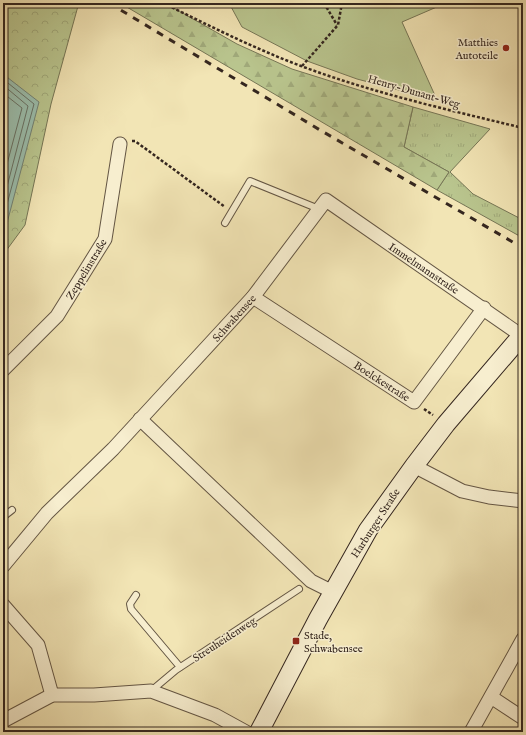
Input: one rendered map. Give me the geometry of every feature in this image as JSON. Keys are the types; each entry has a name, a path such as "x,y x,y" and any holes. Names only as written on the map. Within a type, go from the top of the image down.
{"main road":[{"name":"Harburger Straße","path":"259,732 333,592 368,530 446,424 522,335"}],"street":[{"name":"Zeppelinstraße","path":"3,370 57,316 105,239 120,144"},
{"name":"Schwabensee","path":"3,566 47,513 140,419 253,297 322,205"},
{"name":"Immelmannstraße","path":"322,205 484,308 522,335"},
{"name":"Boelckestraße","path":"253,297 414,402 484,308"},
{"path":"140,419 311,581 333,592"},
{"path":"414,466 462,490 489,497 523,501"},
{"path":"3,605 38,645 52,695"},
{"path":"471,732 523,639"},
{"path":"3,721 52,695 94,695 151,690 215,715 246,732"},
{"path":"491,697 523,718"}],"lane":[{"path":"225,223 250,181 322,205"},
{"path":"3,517 12,510"},
{"name":"Streuheidenweg","path":"151,690 180,667 299,589"},
{"path":"136,595 130,604 131,609 180,667"}],"path":[{"name":"Henry-Dunant-Weg","path":"163,3 246,44 302,66 416,102 523,128"},
{"path":"324,3 338,25"},
{"path":"302,66 338,25 342,3"},
{"path":"120,144 135,140 232,212"},
{"path":"414,402 446,424"}],"green space":[{"path":"3,3 72,3 78,6 51,104 25,225 3,255"},
{"path":"120,3 165,3 237,44 292,69 413,107 404,147 449,172 437,190"},
{"path":"229,3 446,3 402,22 437,100 357,79 307,61 242,27"},
{"path":"413,107 490,129 450,172 473,194 523,220 523,238 437,190 449,172 404,147"}],"water":[{"path":"3,74 39,102 7,223 3,223"}],"railway":[{"path":"109,3 320,130 523,248"}],"place":[{"name":"Matthies Autoteile","path":"506,48"},
{"name":"Stade, Schwabensee","path":"296,641"}]}
